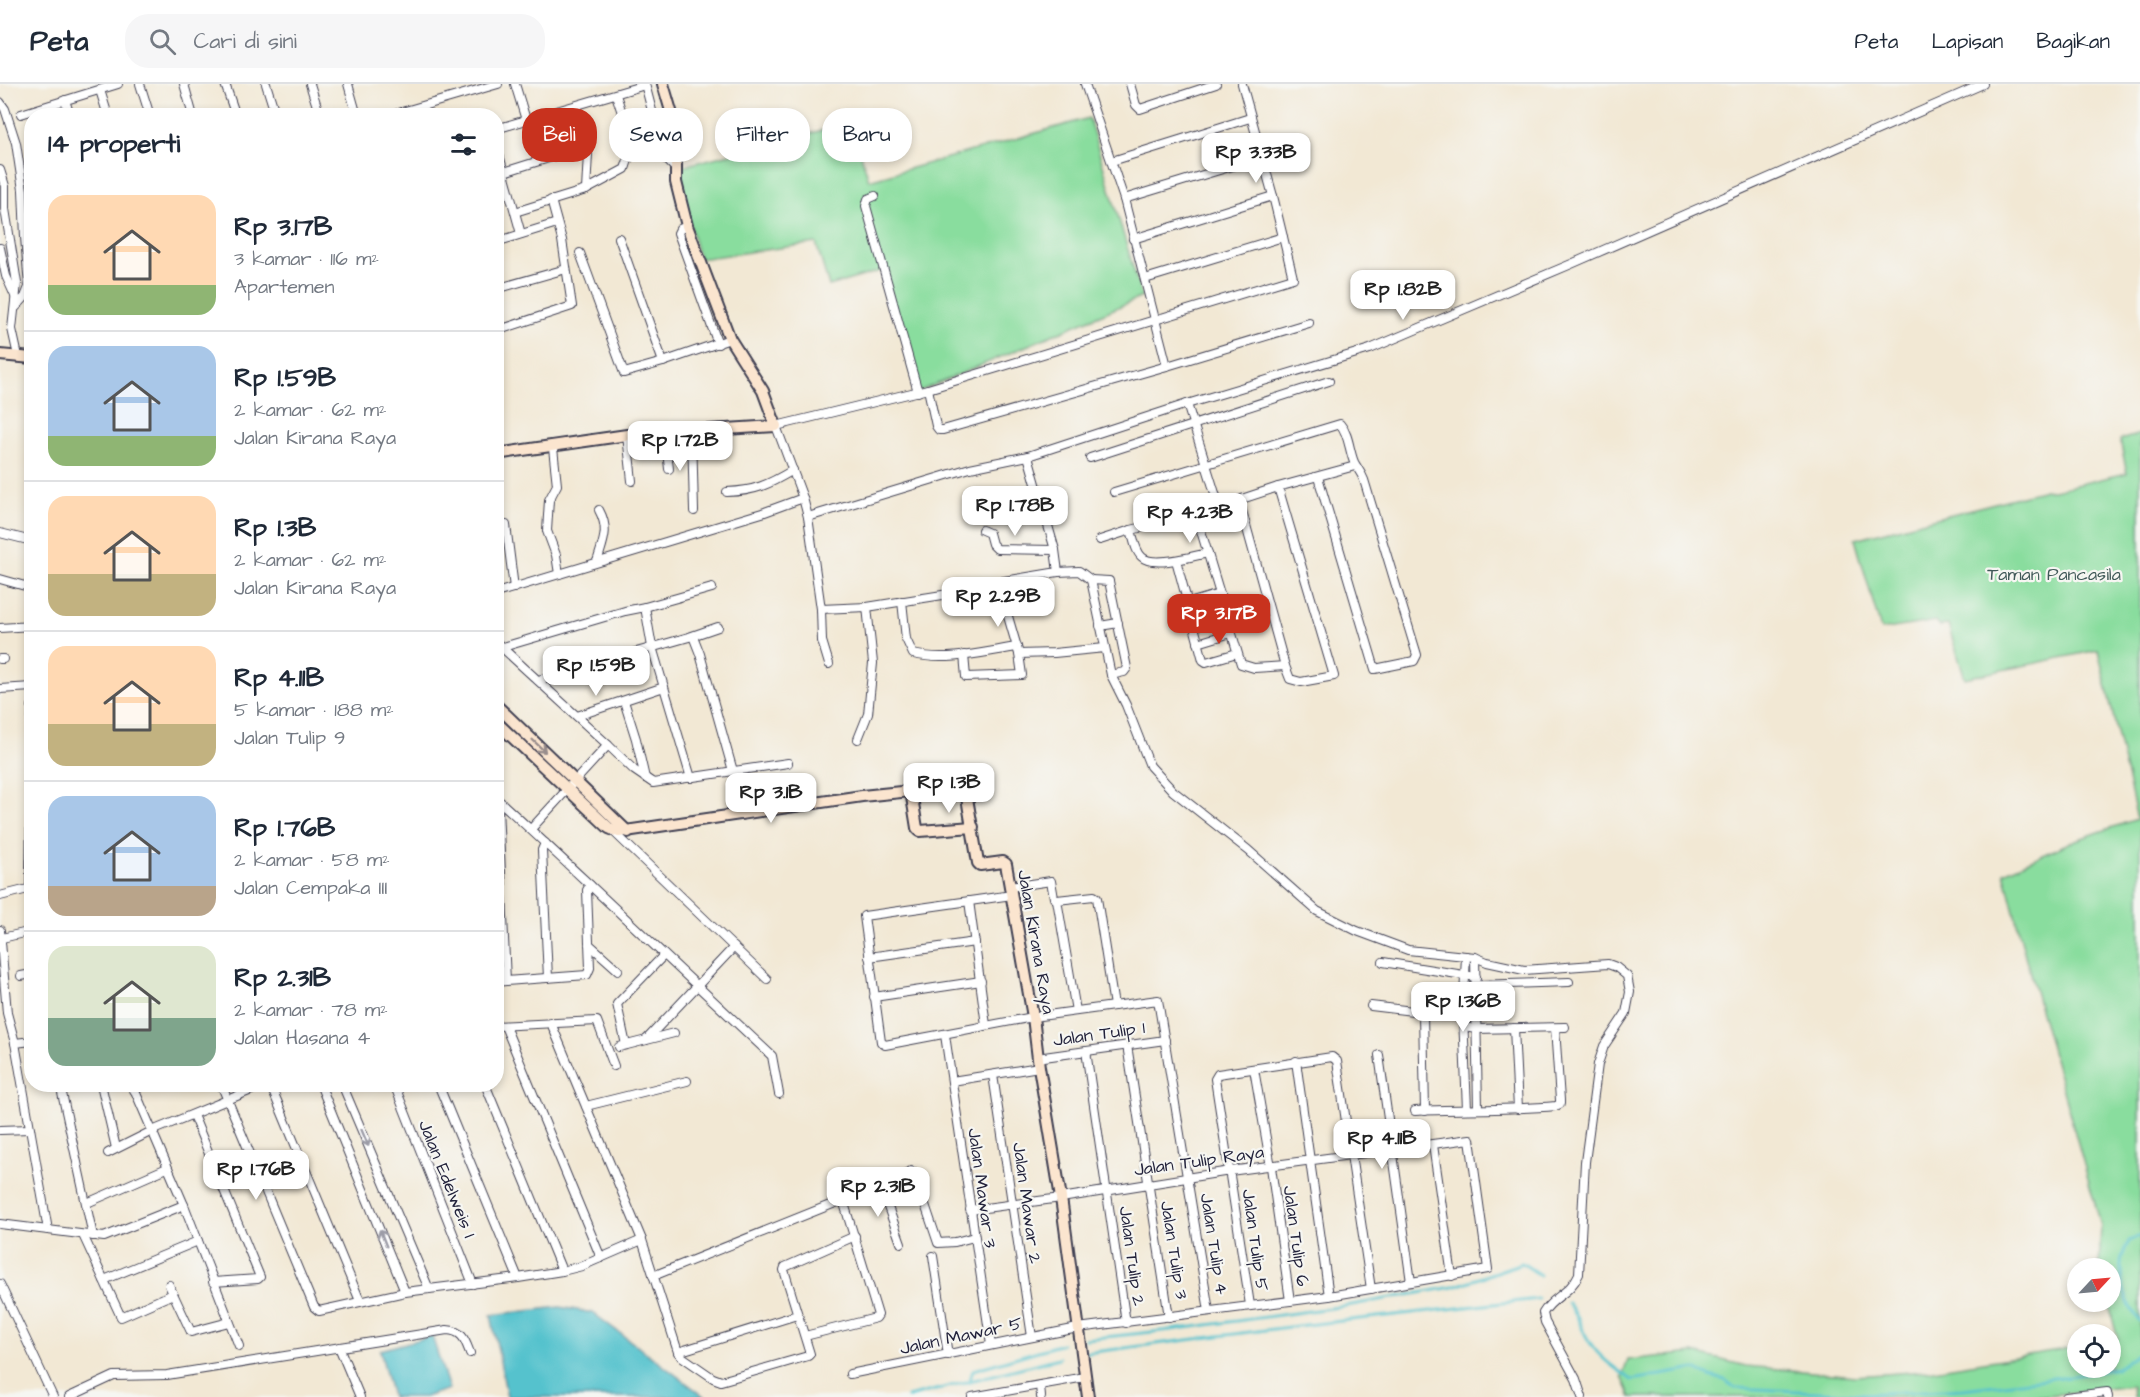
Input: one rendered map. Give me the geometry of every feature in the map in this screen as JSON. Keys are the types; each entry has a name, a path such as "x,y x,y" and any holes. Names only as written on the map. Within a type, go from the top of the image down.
{"street":[{"path":"40,108 118,84"},
{"path":"140,84 148,108"},
{"path":"184,84 192,108"},
{"path":"225,84 233,108"},
{"path":"266,84 274,108"},
{"path":"310,84 318,108"},
{"path":"348,84 355,108"},
{"path":"416,108 498,84"},
{"path":"515,84 522,108"},
{"path":"663,84 676,128 676,182 687,226 730,339 763,391 803,498 808,517 821,609 822,641 829,664"},
{"path":"1085,84 1124,199 1167,366"},
{"path":"1130,84 1136,105 1140,109 1216,84"},
{"path":"504,453 627,435 776,426 918,392 1293,278 1242,84"},
{"path":"808,517 970,468 1028,456 1187,404 1370,349 1983,84"},
{"path":"569,108 645,85 664,157 675,168"},
{"path":"100,90 106,108"},
{"path":"514,212 586,190 626,167 630,148 616,95"},
{"path":"65,100 68,108"},
{"path":"0,102 16,143 24,211"},
{"path":"1112,161 1250,118"},
{"path":"504,127 522,121"},
{"path":"1124,199 1262,157"},
{"path":"521,234 504,172 536,162"},
{"path":"586,190 587,162"},
{"path":"0,170 5,186 5,208 17,283 12,329 18,356"},
{"path":"874,196 868,199 866,206 918,392"},
{"path":"1133,239 1273,196"},
{"path":"504,328 572,306 558,224 551,200"},
{"path":"504,239 558,224"},
{"path":"687,226 680,229 678,233 718,344"},
{"path":"1145,279 1283,237"},
{"path":"619,238 663,362"},
{"path":"0,248 6,276 16,298"},
{"path":"580,252 622,371 626,373 730,339"},
{"path":"504,287 566,269"},
{"path":"16,307 24,298"},
{"path":"928,389 936,426 939,430 943,430 1309,323"},
{"path":"0,355 24,357"},
{"path":"1090,458 1192,423 1329,381"},
{"path":"1187,404 1220,506"},
{"path":"1114,492 1340,424 1343,426 1355,466 1360,469 1364,480 1418,655 1415,660 1376,669 1318,477"},
{"path":"692,432 694,511"},
{"path":"665,434 669,469"},
{"path":"627,435 632,481"},
{"path":"553,447 557,485 549,500 547,531 556,555 559,574"},
{"path":"1028,456 1055,550 1058,572"},
{"path":"1100,540 1355,466"},
{"path":"727,492 756,489 793,471"},
{"path":"1239,500 1290,679 1297,682 1334,676 1278,487"},
{"path":"504,591 762,513 803,498"},
{"path":"597,562 606,531 606,525 599,510"},
{"path":"1196,514 1240,663 1245,667 1265,669 1285,666"},
{"path":"507,525 514,588"},
{"path":"982,530 989,533 992,544 997,549 1055,550"},
{"path":"1131,530 1137,550 1147,561 1176,560 1208,553"},
{"path":"0,532 24,539"},
{"path":"1176,560 1190,603 1203,660 1206,662 1237,653"},
{"path":"821,609 867,607 955,593 998,582 1058,572 1079,571 1091,580 1109,581 1127,668 1124,672 1111,675"},
{"path":"0,579 24,586"},
{"path":"1091,580 1111,675 1126,705 1150,766 1173,791 1248,850 1317,911 1373,938 1408,950 1475,957 1524,970 1608,964 1621,970 1627,976 1630,992 1626,1013 1600,1053 1596,1074 1585,1162 1580,1268 1573,1286 1546,1307 1543,1316 1576,1379 1582,1397"},
{"path":"964,655 966,677 1022,675 1018,650 998,582"},
{"path":"0,584 12,583"},
{"path":"504,643 712,588"},
{"path":"1190,603 1219,594"},
{"path":"902,601 906,639 913,654 926,657 1018,650 1054,653 1105,648"},
{"path":"645,607 652,647 691,777"},
{"path":"858,738 868,714 873,663 867,607"},
{"path":"1100,626 1118,623"},
{"path":"0,628 24,626"},
{"path":"538,680 693,636 717,627"},
{"path":"1198,643 1231,633"},
{"path":"693,636 733,771"},
{"path":"504,648 608,745 645,778 656,784 788,763"},
{"path":"577,716 664,687"},
{"path":"0,689 24,688"},
{"path":"624,701 645,778"},
{"path":"504,714 609,828 767,979"},
{"path":"504,729 628,832"},
{"path":"531,830 608,745"},
{"path":"609,828 619,832 628,832 957,783 963,786 966,792 973,827 919,830 911,791"},
{"path":"504,805 772,1056 779,1094"},
{"name":"Jalan Kirana Raya","path":"973,827 978,863 980,865 1005,862 1011,891 1061,1198 1088,1397"},
{"path":"545,843 542,850 548,978"},
{"path":"1057,900 1094,896 1098,900 1114,1006 1033,1017 883,1045 881,1042 865,916 969,901 1050,881 1054,898 1057,900 1076,1011"},
{"path":"590,885 587,890 590,968"},
{"path":"0,896 24,890"},
{"path":"969,901 986,1025"},
{"path":"24,932 1,934 4,1014 15,1043 48,1230"},
{"path":"504,938 506,981 587,975 602,955"},
{"path":"869,957 975,942"},
{"path":"589,944 618,970"},
{"path":"646,1040 734,946"},
{"path":"664,955 617,1004 623,1046 674,1033"},
{"path":"1466,956 1463,1017 1467,1109"},
{"path":"1475,957 1478,1108"},
{"path":"1383,962 1464,976 1475,981 1569,982"},
{"path":"874,997 981,981"},
{"name":"Jalan Tulip 4","path":"1114,1006 1158,1000 1209,1311"},
{"path":"1371,1006 1463,1017"},
{"path":"1423,1013 1425,1110"},
{"path":"504,1026 597,1021 614,1066"},
{"path":"551,1023 642,1240 678,1352 713,1378 721,1381 808,1356 810,1354 805,1336 784,1270 786,1266 855,1236"},
{"path":"1464,1028 1564,1028"},
{"path":"1514,1028 1518,1110"},
{"path":"1414,1111 1478,1108 1518,1110 1560,1104 1555,1028"},
{"path":"504,1033 601,1258"},
{"name":"Jalan Mawar 3","path":"945,1035 991,1345"},
{"name":"Jalan Tulip 1","path":"952,1081 993,1075 1086,1051 1165,1040"},
{"path":"15,1043 24,1042"},
{"name":"Jalan Tulip 3","path":"1127,1045 1170,1317"},
{"name":"Jalan Tulip 2","path":"1086,1051 1126,1323"},
{"path":"1379,1055 1411,1282"},
{"path":"1254,1069 1296,1061 1335,1058 1352,1155 1371,1289"},
{"path":"1296,1061 1329,1296"},
{"name":"Jalan Tulip 5","path":"1250,1305 1215,1079 1218,1074 1254,1069"},
{"name":"Jalan Tulip 6","path":"1254,1069 1290,1301"},
{"name":"Jalan Mawar 2","path":"993,1075 1032,1337"},
{"path":"586,1106 687,1081"},
{"path":"62,1092 93,1236"},
{"path":"103,1092 116,1148"},
{"path":"135,1092 184,1205 238,1346"},
{"path":"224,1092 314,1307 319,1311 405,1292 562,1271 582,1266 642,1240"},
{"path":"108,1153 152,1131 249,1092"},
{"path":"271,1092 360,1301"},
{"path":"323,1092 405,1292"},
{"path":"345,1092 429,1289"},
{"name":"Jalan Edelweis I","path":"397,1092 473,1284"},
{"path":"441,1092 518,1278"},
{"path":"488,1092 562,1271"},
{"path":"193,1115 260,1277 213,1282"},
{"path":"0,1130 30,1129"},
{"name":"Jalan Tulip Raya","path":"970,1209 1470,1139 1488,1269 1452,1276"},
{"path":"1433,1145 1452,1276"},
{"path":"87,1203 167,1168"},
{"path":"653,1276 911,1171 915,1172 938,1243 955,1242 974,1237"},
{"path":"880,1185 901,1244"},
{"path":"805,1336 878,1317 843,1200"},
{"path":"0,1224 108,1236 184,1205"},
{"path":"83,1234 121,1317 173,1294"},
{"path":"104,1280 198,1241"},
{"path":"933,1256 948,1355"},
{"name":"Jalan Mawar 5","path":"850,1374 1078,1329 1329,1296 1452,1276"},
{"path":"0,1284 53,1397"},
{"path":"169,1285 191,1332 229,1322"},
{"path":"678,1352 797,1315"},
{"path":"69,1397 118,1375 167,1375 454,1330 465,1338 470,1353"},
{"path":"339,1347 360,1397"},
{"path":"972,1397 1000,1394 1085,1377"},
{"path":"1040,1385 1041,1397"},
{"path":"2066,1397 2107,1392 2108,1397"}],"green space":[{"path":"1089,118 1142,297 918,392 884,270 829,286 816,243 699,259 675,168 715,158 715,162 810,162 810,133 822,130 822,162 863,162 869,180"},
{"name":"Taman Pancasila","path":"2140,434 2140,1397 2133,1397 2132,1386 2032,1397 1631,1397 1622,1377 1628,1360 1694,1353 1746,1366 1855,1376 1927,1371 2067,1349 2067,1378 2121,1378 2121,1324 2114,1324 2111,1312 2121,1312 2121,1258 2100,1258 2101,1225 2026,959 2004,872 2076,840 2137,819 2098,650 1965,678 1948,625 1940,626 1936,621 1881,630 1855,539 2045,490 2054,490 2127,473 2120,440"}],"water":[{"path":"560,1307 593,1313 705,1397 507,1397 491,1315"},
{"path":"432,1336 449,1389 424,1397 392,1397 380,1350"}],"waterway":[{"path":"2140,1236 2129,1241 2121,1263 2123,1286 2128,1302 2140,1321"},
{"path":"1086,1339 1346,1306 1453,1287 1522,1263 1540,1275"},
{"path":"1086,1353 1538,1299"},
{"path":"1568,1303 1598,1353 1632,1380 1695,1369 1725,1380 1735,1388 1863,1394 1963,1389 2117,1368 2140,1352"},
{"path":"970,1380 973,1370 1062,1344"},
{"path":"908,1397 1059,1358"}]}
